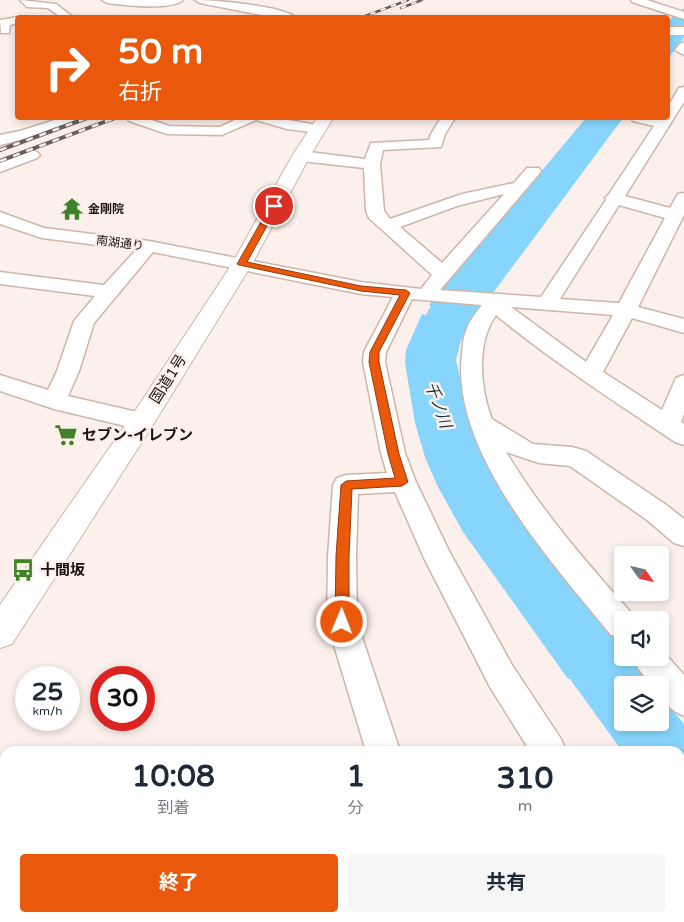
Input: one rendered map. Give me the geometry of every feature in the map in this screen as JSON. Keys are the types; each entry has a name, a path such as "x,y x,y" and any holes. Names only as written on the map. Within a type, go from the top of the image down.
{"highway":[{"path":"670,31 684,31"},
{"name":"国道1号","path":"0,633 142,421 242,264 321,123"}],"street":[{"path":"107,0 156,4 178,0"},
{"path":"200,0 280,15"},
{"path":"636,0 665,14 684,16"},
{"path":"30,15 29,3 49,5 65,15"},
{"path":"156,4 163,15"},
{"path":"5,32 4,22 15,20"},
{"path":"684,46 681,50 684,52"},
{"path":"670,117 684,91"},
{"path":"0,140 31,133 68,120"},
{"path":"140,120 167,130 222,131 246,120"},
{"path":"268,120 287,125 321,123"},
{"path":"443,274 378,218 375,211 372,164 376,146 436,144 438,134 447,120"},
{"path":"547,303 613,198 667,122 652,120"},
{"path":"0,167 32,155"},
{"path":"301,156 372,164"},
{"path":"534,171 443,274 416,294 374,352 374,362 393,454 402,482 438,558 501,676 546,746"},
{"path":"387,226 451,202 500,189 518,187"},
{"path":"613,198 675,215"},
{"path":"590,375 684,198"},
{"name":"南湖通り","path":"0,217 13,224 42,233 149,246 361,288 626,310 684,326"},
{"path":"54,401 68,372 84,321 149,246"},
{"path":"0,278 110,292"},
{"path":"614,615 534,516 510,481 487,438 473,396 470,363 475,332 497,299 503,311 556,352 676,430 684,383"},
{"path":"0,383 54,401 142,421"},
{"path":"482,424 522,449 536,454 567,455 578,458 656,512 684,535"},
{"path":"381,746 342,622 342,556 346,485 402,482"},
{"path":"656,666 684,700"}],"water":[{"path":"684,8 684,37 670,56 670,19"},
{"name":"千ノ川","path":"584,120 622,120 467,328 456,360 471,424 521,518 614,636 614,666 638,666 646,676 614,676 614,731 669,731 669,705 684,724 684,746 618,746 463,532 437,485 425,457 415,423 405,363 406,350 422,314 426,315 431,306 429,305"}],"railway":[{"path":"368,15 408,0"},
{"path":"401,8 422,0"},
{"path":"0,150 82,120"},
{"path":"0,161 110,120"}],"place":[{"name":"金剛院","path":"72,209"},
{"name":"セブン-イレブン","path":"66,435"},
{"name":"十間坂","path":"23,570"}],"route":[{"path":"274,206 242,264 361,288 406,293 374,352 374,362 393,454 402,482 346,485 342,556 342,622"}]}
